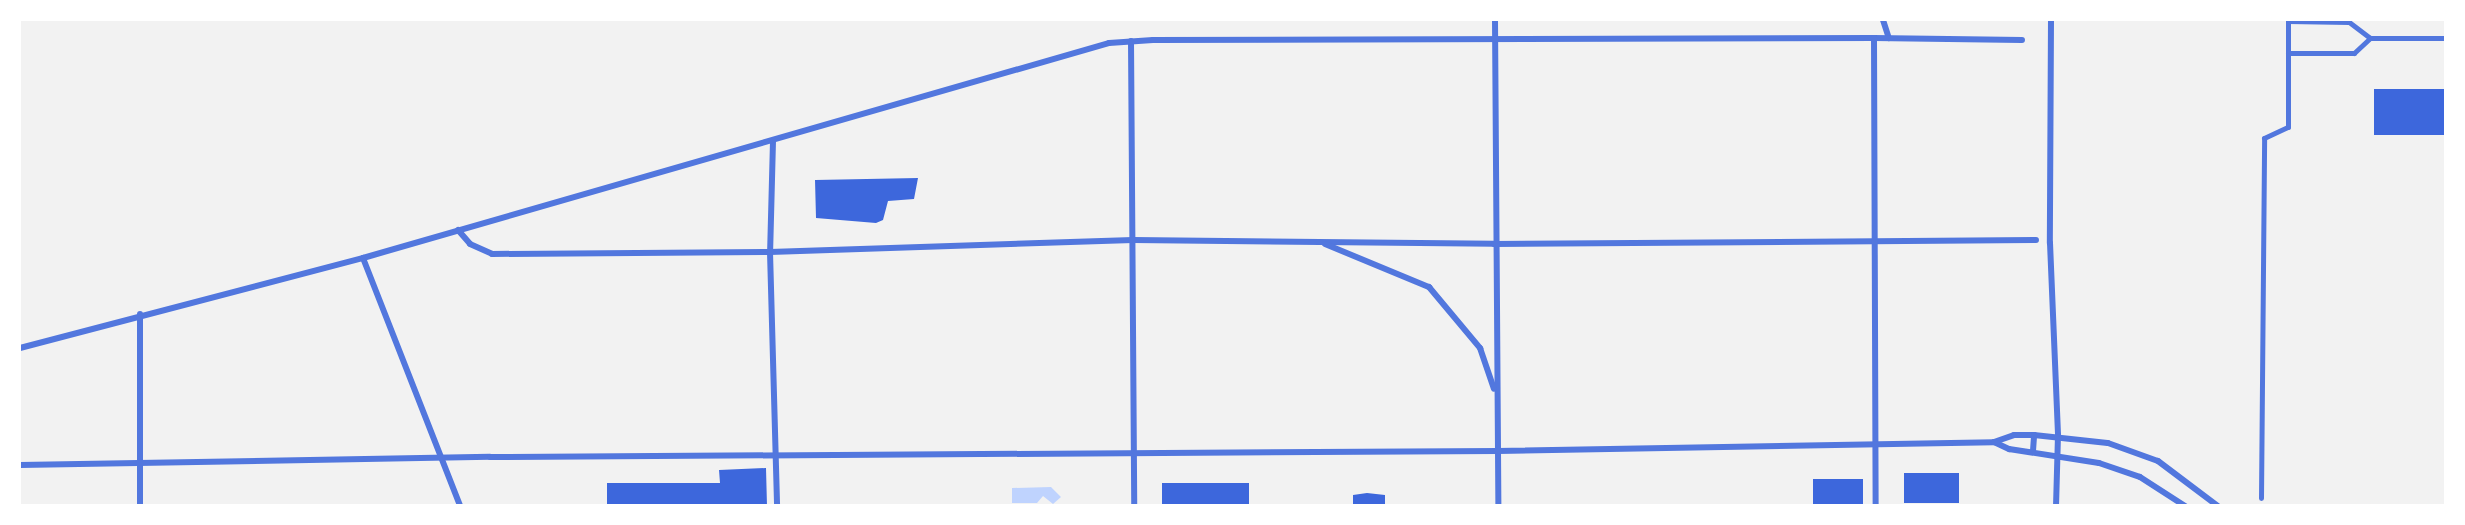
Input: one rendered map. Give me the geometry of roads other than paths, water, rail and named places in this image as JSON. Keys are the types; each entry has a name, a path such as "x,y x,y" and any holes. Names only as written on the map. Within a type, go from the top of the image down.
{"street":[{"path":"1495,20 1494,244 1498,506"},
{"path":"1883,20 1889,38"},
{"path":"2051,20 2050,243 2058,435 2056,506"},
{"path":"2261,498 2264,138 2288,127 2288,20 2349,22 2370,38 2445,38"},
{"path":"1874,38 1876,506"},
{"path":"2288,53 2354,53 2370,38"},
{"path":"20,348 140,314 363,258 1109,43 1495,39 2022,40"},
{"path":"1131,41 1134,506"},
{"path":"773,141 770,252 777,506"},
{"path":"458,230 470,244 492,254 770,252 1133,240 1494,244 1876,238 2036,240"},
{"path":"1320,242 1429,287 1448,305 1480,348 1497,395"},
{"path":"363,258 444,460 460,506"},
{"path":"140,314 140,506"},
{"path":"20,465 141,466 776,454 1498,451 1994,442 2014,435 2058,435 2108,443 2157,461 2218,506"},
{"path":"2033,451 2034,435"},
{"path":"1994,442 2009,449 2057,453 2140,477 2185,506"}],"water":[{"path":"1051,487 1061,497 1053,504 1043,496 1037,503 1012,503 1012,488"}]}
